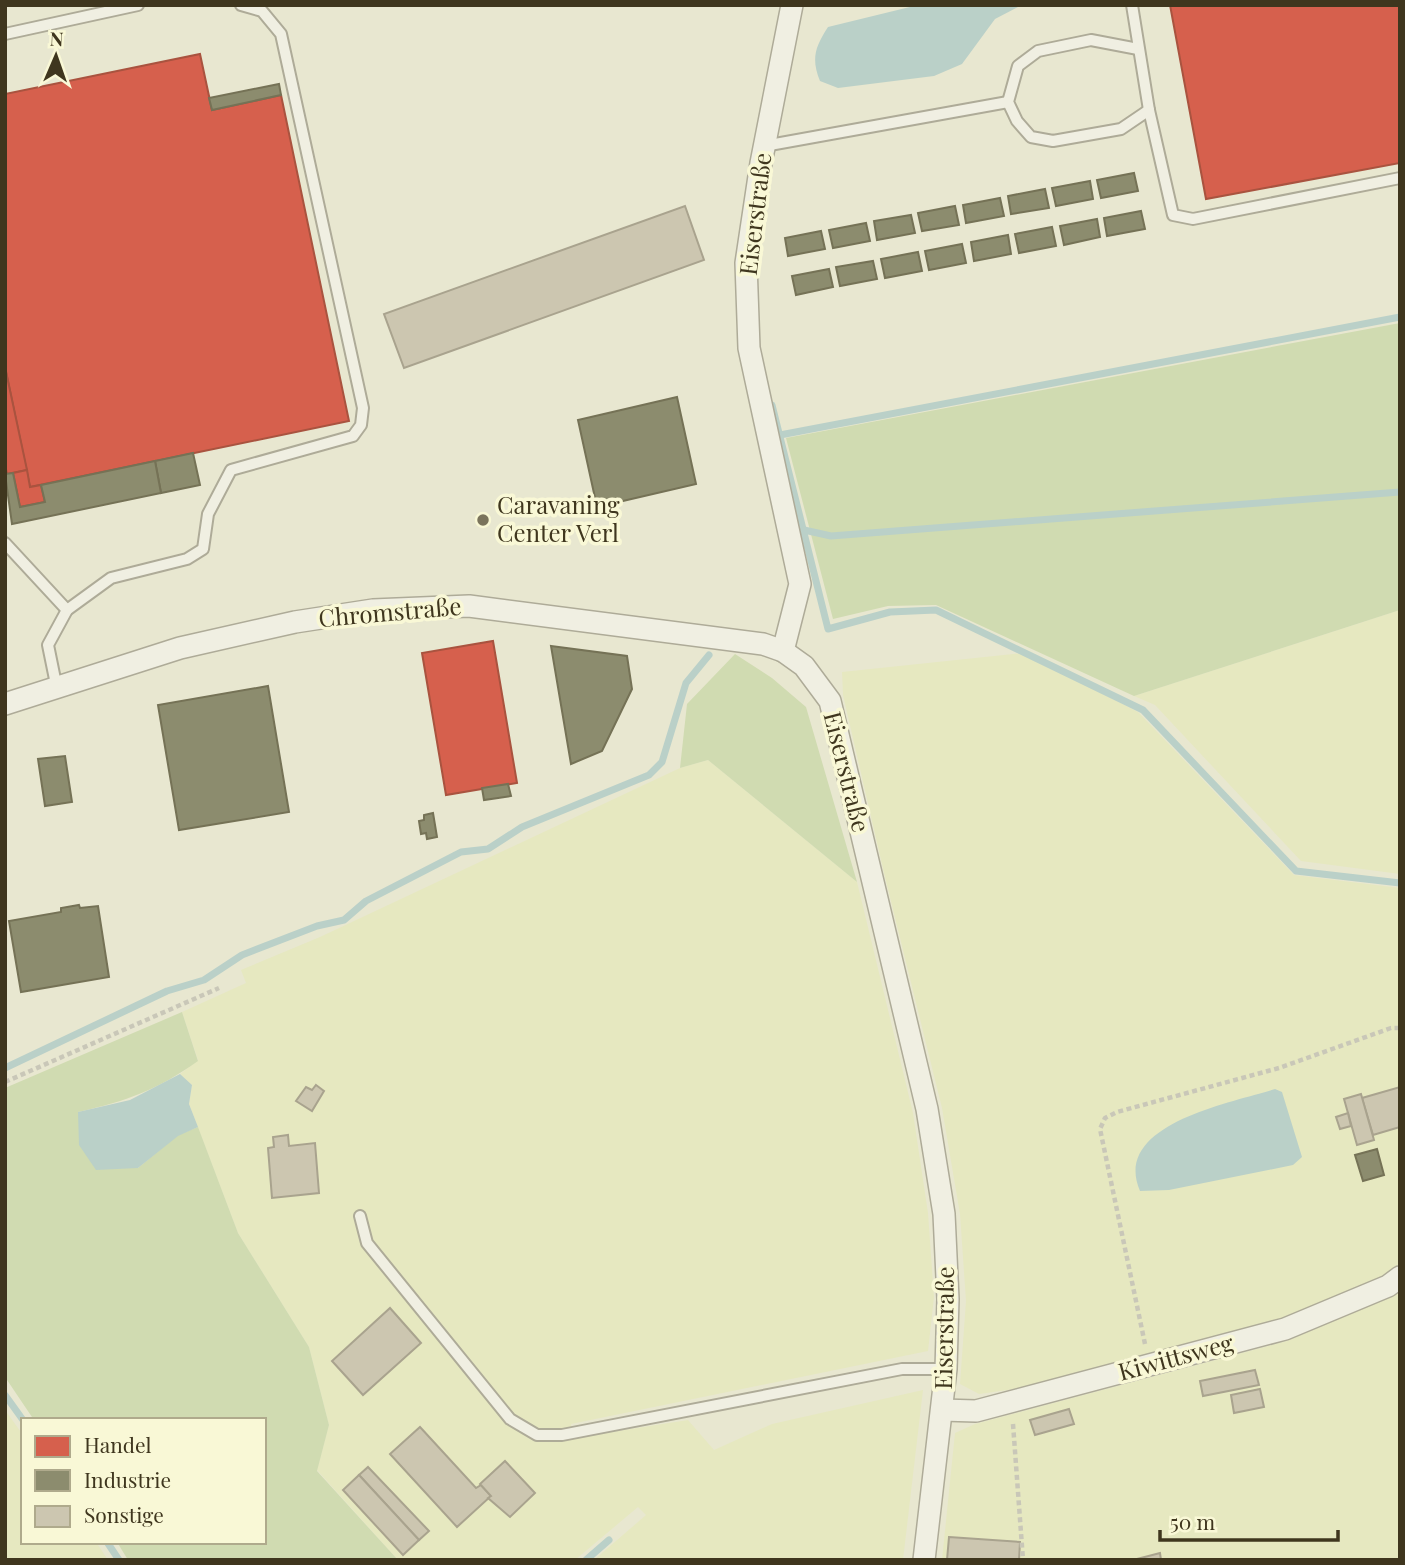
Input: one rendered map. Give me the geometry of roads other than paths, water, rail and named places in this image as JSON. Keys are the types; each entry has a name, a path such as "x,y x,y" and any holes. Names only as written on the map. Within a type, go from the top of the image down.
{"street":[{"name":"Eiserstraße","path":"792,5 764,146 746,263 748,348 800,584 783,651 804,666 830,701 927,1109 944,1214 948,1299 946,1369 924,1560"},
{"name":"Chromstraße","path":"5,704 180,648 295,622 373,610 469,606 539,613 738,639 783,651"},
{"name":"Kiwittsweg","path":"942,1410 976,1411 1285,1329 1388,1286 1400,1277"}],"lane":[{"path":"5,34 138,5"},
{"path":"57,689 48,645 67,610 111,578 187,559 203,549 208,514 232,470 353,436 361,425 363,408 281,34 262,12 241,5"},
{"path":"1132,5 1149,110 1173,215 1193,219 1400,178"},
{"path":"1138,49 1091,40 1038,51 1018,66 1008,102 1017,121 1031,137 1053,141 1121,129 1149,110"},
{"path":"764,146 1008,102"},
{"path":"5,543 67,610"},
{"path":"360,1216 367,1243 510,1419 537,1435 562,1435 902,1369 946,1369"}],"water":[{"path":"918,5 1022,5 995,19 962,64 934,76 838,88 820,81 816,53 828,27"},
{"path":"180,1074 192,1085 189,1104 198,1127 178,1136 138,1168 96,1170 79,1145 78,1112 130,1100"},
{"path":"1275,1089 1282,1092 1302,1157 1293,1165 1169,1190 1140,1191 1136,1168 1143,1149 1158,1133 1205,1110"}],"waterway":[{"path":"780,435 1400,317"},
{"path":"772,405 828,629 890,612 936,610 1143,710 1296,871 1400,883"},
{"path":"804,530 831,536 1400,492"},
{"path":"5,1068 167,991 204,980 242,955 317,926 344,920 366,901 461,852 488,849 522,827 649,775 662,762 686,683 709,655"},
{"path":"5,1395 22,1418"},
{"path":"586,1560 609,1540"},
{"path":"108,1544 119,1560"}],"place":[{"name":"Caravaning Center Verl","path":"483,520"}]}
